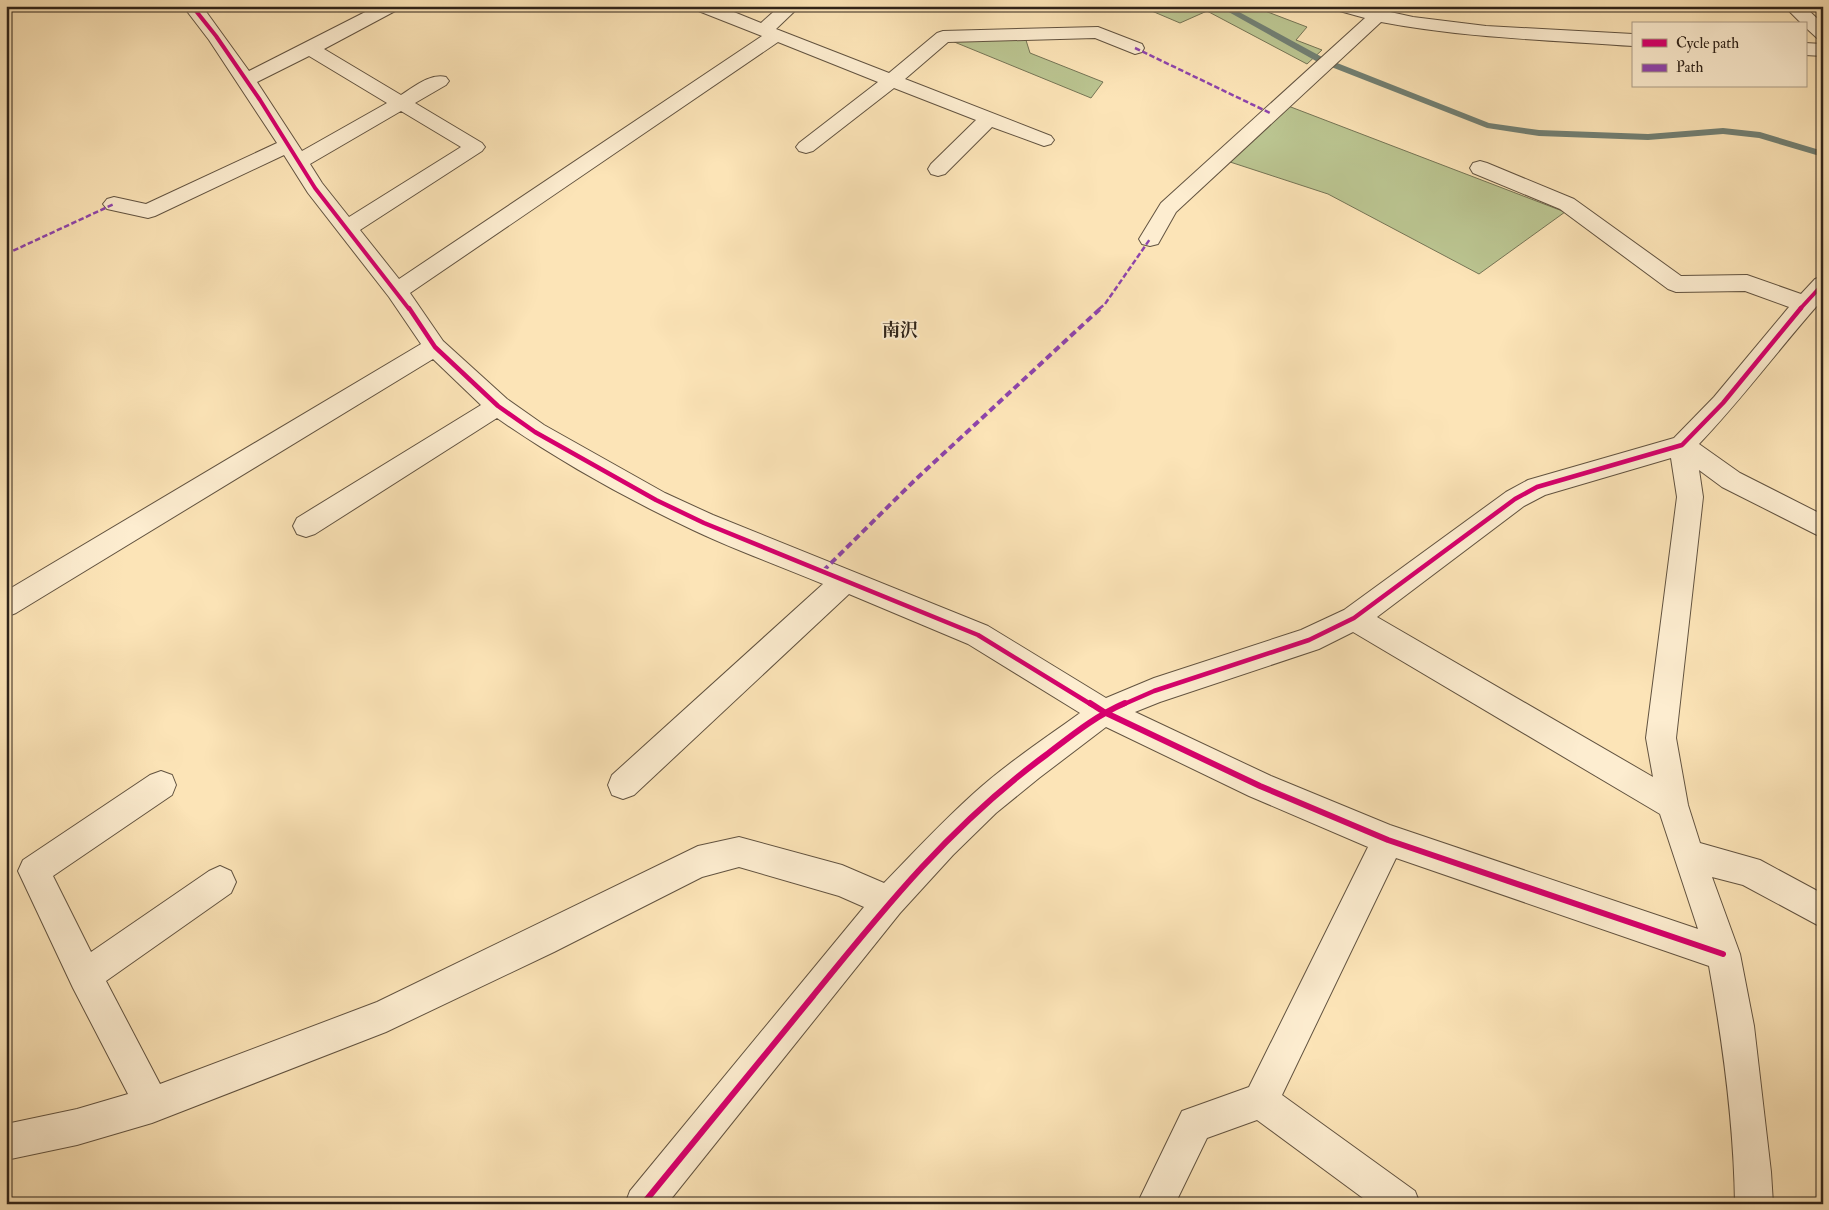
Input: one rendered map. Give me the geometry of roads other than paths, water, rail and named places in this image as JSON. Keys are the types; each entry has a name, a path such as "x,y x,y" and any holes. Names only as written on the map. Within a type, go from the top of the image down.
{"street":[{"path":"192,6 216,36 295,153 315,188 397,291 435,347 498,406 535,432 656,500 704,523 978,635 1104,712 1260,786 1388,840 1723,954"},
{"path":"245,80 310,49 391,6"},
{"path":"702,6 1044,140"},
{"path":"397,291 770,33 791,6"},
{"path":"1342,6 1376,17 1524,34 1632,40"},
{"path":"1793,6 1823,34"},
{"path":"1150,239 1168,208 1376,17"},
{"path":"806,147 892,80 943,37 1098,32 1135,48"},
{"path":"310,49 475,147 347,228"},
{"path":"1806,49 1823,50"},
{"path":"114,204 148,211 295,153 401,103 439,81"},
{"path":"938,169 990,118"},
{"path":"1480,168 1567,204 1676,284 1747,283 1817,292"},
{"path":"642,1204 888,902 942,844 985,803 1028,768 1104,712 1162,688 1269,655 1309,640 1354,618 1516,499 1537,487 1682,445 1722,403 1817,292"},
{"path":"6,606 435,347"},
{"path":"306,526 498,406"},
{"path":"1682,445 1731,480 1823,527"},
{"path":"1682,445 1690,497 1661,738 1673,805 1688,855 1723,954 1737,1026 1753,1172 1754,1204"},
{"path":"623,785 846,580"},
{"path":"1354,618 1673,805"},
{"path":"152,1105 85,976 34,871 161,785"},
{"path":"1155,1204 1195,1124 1262,1101 1388,840"},
{"path":"6,1142 77,1127 152,1105 386,1015 698,862 739,852 842,881 888,902"},
{"path":"1688,855 1749,871 1823,912"},
{"path":"85,976 220,882"},
{"path":"1262,1101 1402,1204"}],"waterway":[{"path":"1222,6 1319,59 1487,125 1539,133 1648,137 1723,131 1760,135 1823,154"}],"district":[{"name":"南沢","path":"900,330"}]}
